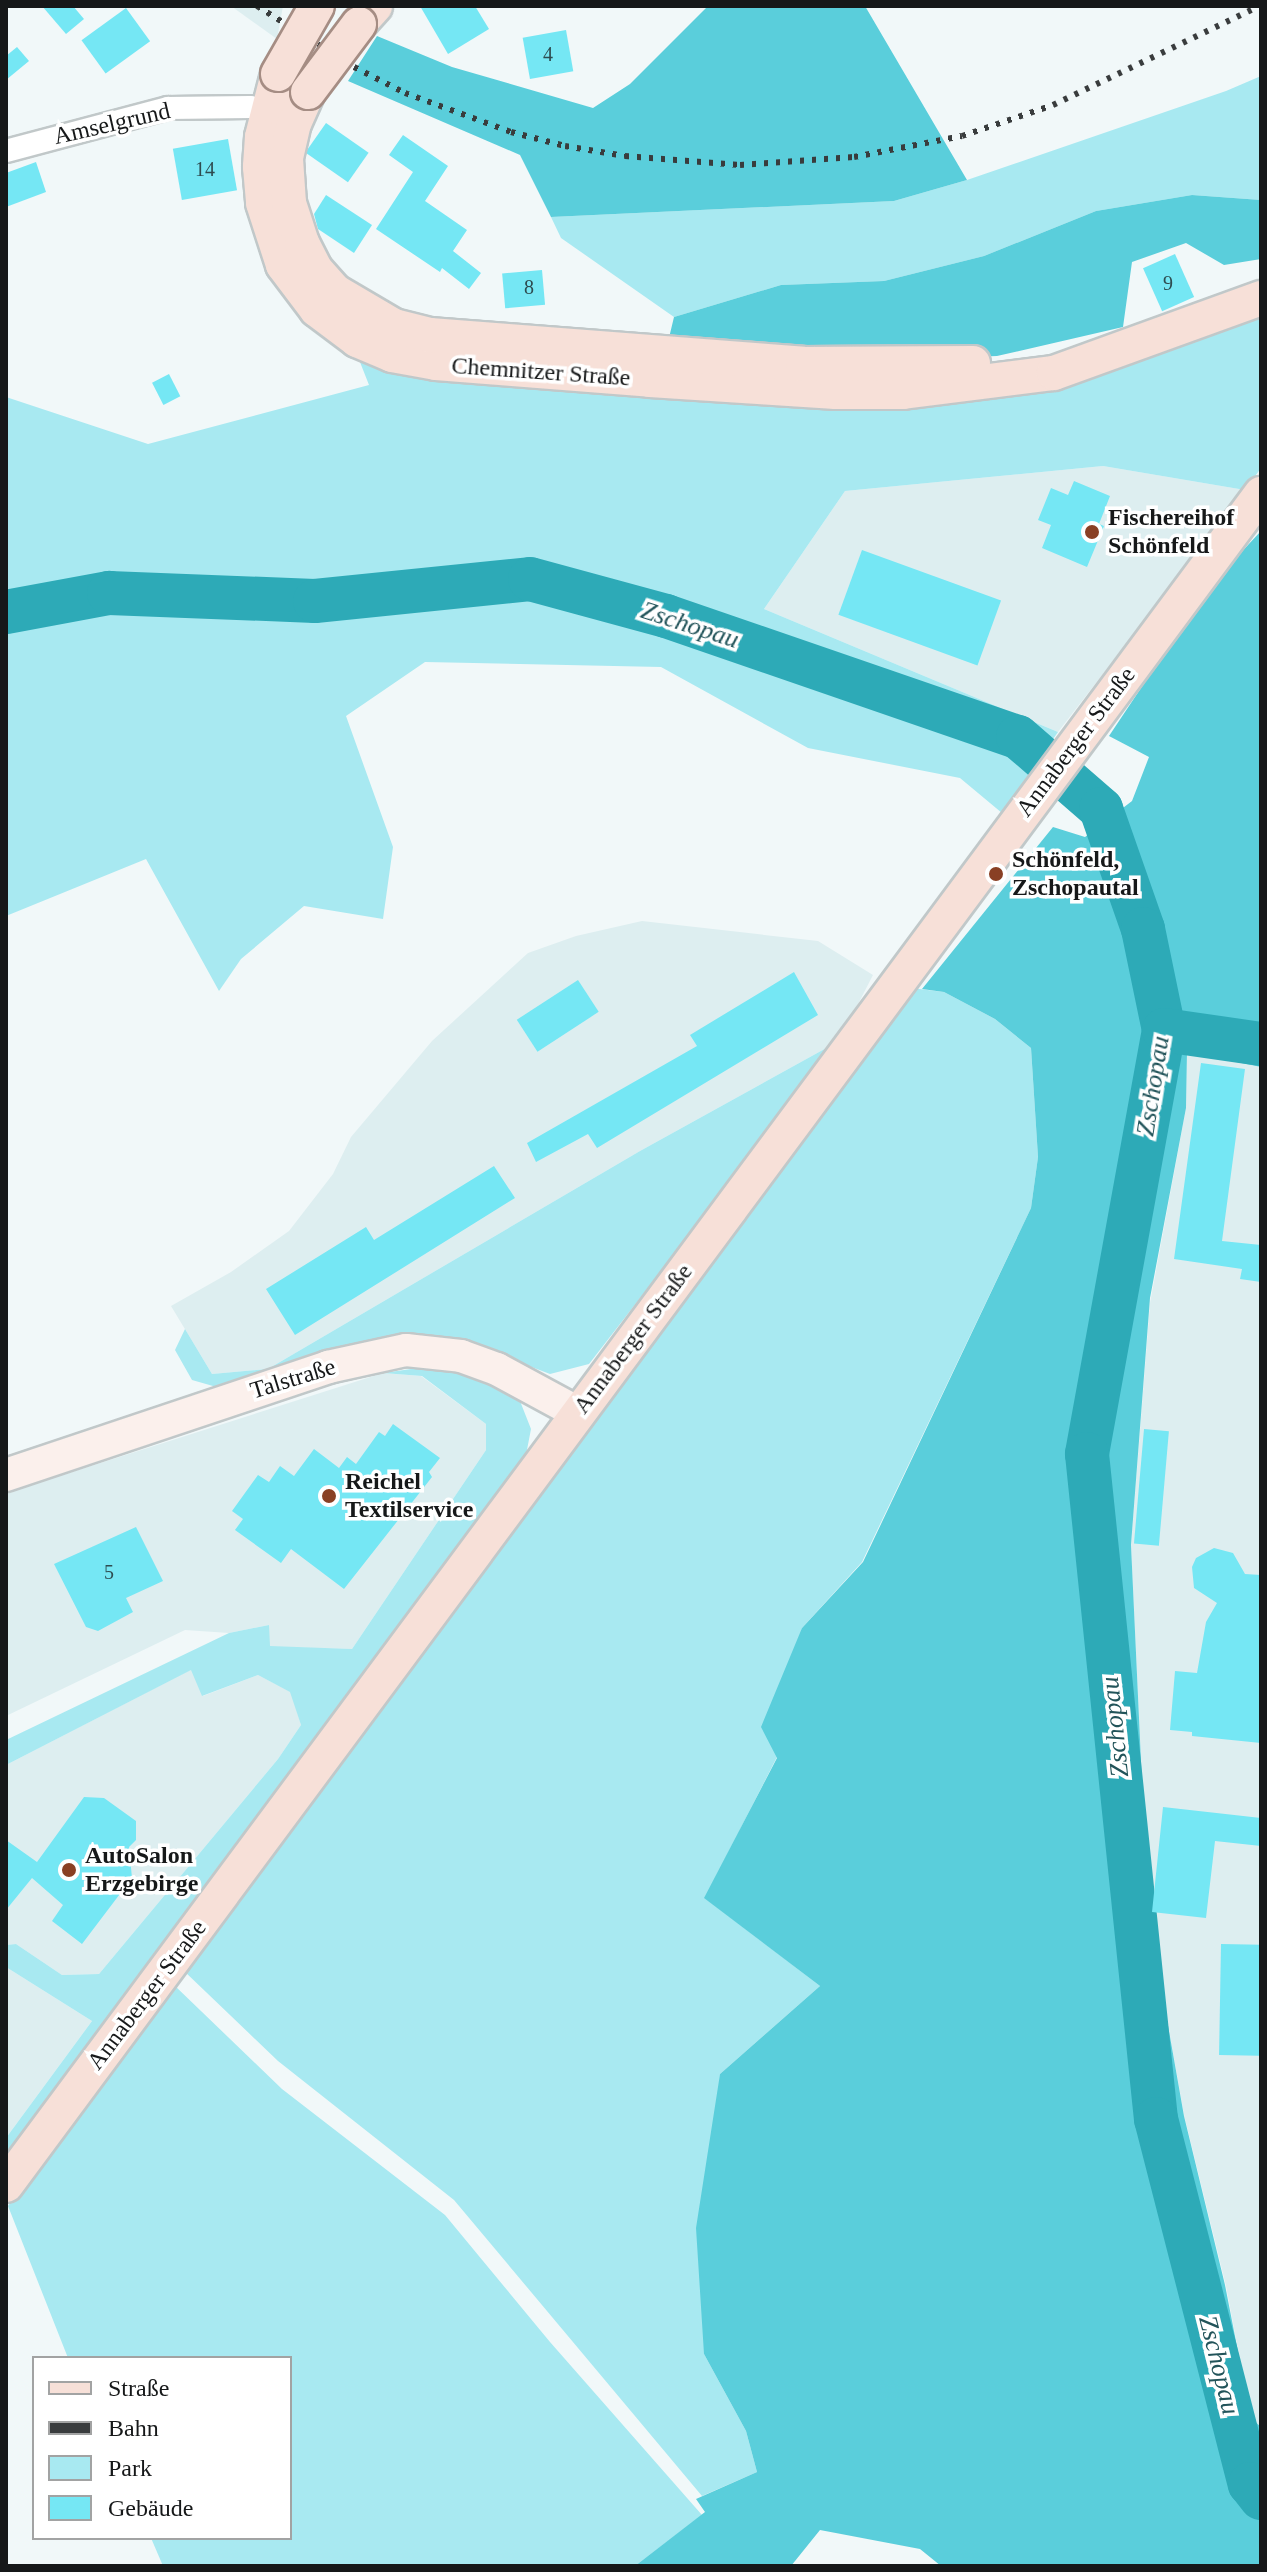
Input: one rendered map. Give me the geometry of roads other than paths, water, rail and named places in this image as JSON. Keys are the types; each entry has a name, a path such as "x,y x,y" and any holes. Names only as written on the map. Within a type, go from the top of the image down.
{"main road":[{"name":"Chemnitzer Straße","path":"317,6 278,74 267,111 262,137 263,203 283,265 317,310 357,340 392,355 460,365 836,392 903,392 1054,373 1261,298"},
{"name":"Chemnitzer Straße","path":"367,15 308,92 294,123 286,159 289,203 302,243 315,269 336,292 394,326 444,337 803,364 936,364 1105,354"},
{"name":"Annaberger Straße","path":"6,2185 1261,494"},
{"name":"Talstraße","path":"6,1475 328,1367 406,1350 461,1356 497,1369 578,1413"}],"street":[{"name":"Amselgrund","path":"6,151 168,108 250,107 267,111"}],"waterway":[{"name":"Zschopau","path":"6,612 109,593 315,601 530,579 666,616 1018,737 1101,809 1143,929 1164,1030 1087,1454 1156,2119 1250,2484 1261,2498"},
{"path":"1164,1030 1261,1044"}],"railway":[{"path":"257,6 354,67 405,93 511,132 565,146 625,156 740,165 854,157 962,136 1053,105 1260,6"}],"place":[{"name":"Fischereihof Schönfeld","path":"1092,532"},
{"name":"Schönfeld, Zschopautal","path":"996,874"},
{"name":"Reichel Textilservice","path":"329,1496"},
{"name":"AutoSalon Erzgebirge","path":"69,1870"}]}
